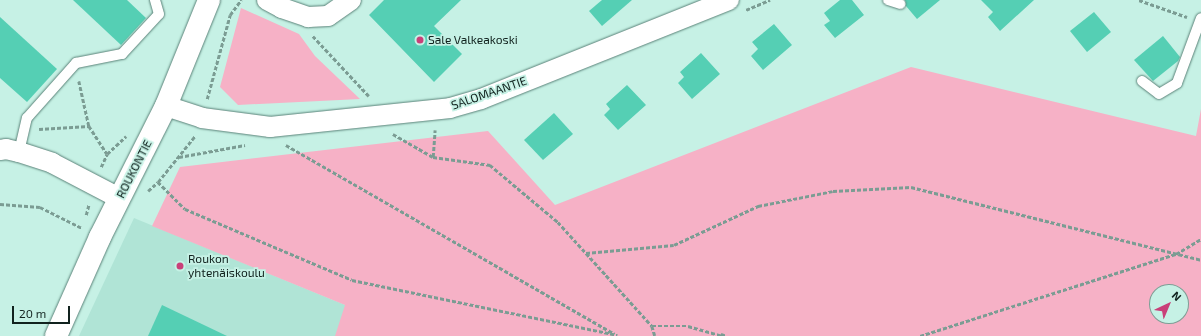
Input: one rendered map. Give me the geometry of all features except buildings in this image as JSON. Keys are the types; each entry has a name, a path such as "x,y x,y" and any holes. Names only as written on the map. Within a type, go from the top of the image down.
{"street":[{"name":"ROUKONTIE","path":"56,336 119,198 166,106 209,0"},
{"path":"267,0 282,8 308,17 328,16 351,0"},
{"name":"SALOMAANTIE","path":"166,106 202,118 270,127 450,108 481,99 729,0"},
{"path":"10,151 52,163 119,198"}],"lane":[{"path":"10,151 24,130 27,118 76,63 122,54 159,14 155,0"},
{"path":"888,0 900,4"},
{"path":"1142,81 1159,94 1177,83 1200,20"}],"path":[{"path":"143,194 158,182 194,138 202,118 230,15 241,0"},
{"path":"1139,0 1200,20"},
{"path":"308,17 313,39 366,92 393,134 433,157 490,165 558,222 652,326 655,336"},
{"path":"76,63 89,126 107,154"},
{"path":"24,130 89,126"},
{"path":"270,127 276,140 618,336"},
{"path":"433,157 435,128"},
{"path":"0,204 40,207 83,229 94,185 107,154 128,134"},
{"path":"158,182 185,209 352,280 618,336"},
{"path":"586,253 674,245 758,206 833,191 911,187 1201,260"},
{"path":"920,336 1176,254 1201,239"},
{"path":"652,326 688,326 727,336"}],"shaded area":[{"path":"241,8 299,34 315,56 360,99 238,105 220,87"},
{"path":"911,67 1196,136 1201,109 1201,336 335,336 345,305 152,226 180,167 488,131 555,205"},
{"name":"Roukon yhtenäiskoulu","path":"134,218 345,305 411,336 79,336"}],"place":[{"name":"Sale Valkeakoski","path":"420,40"},
{"name":"Roukon yhtenäiskoulu","path":"180,266"}]}
